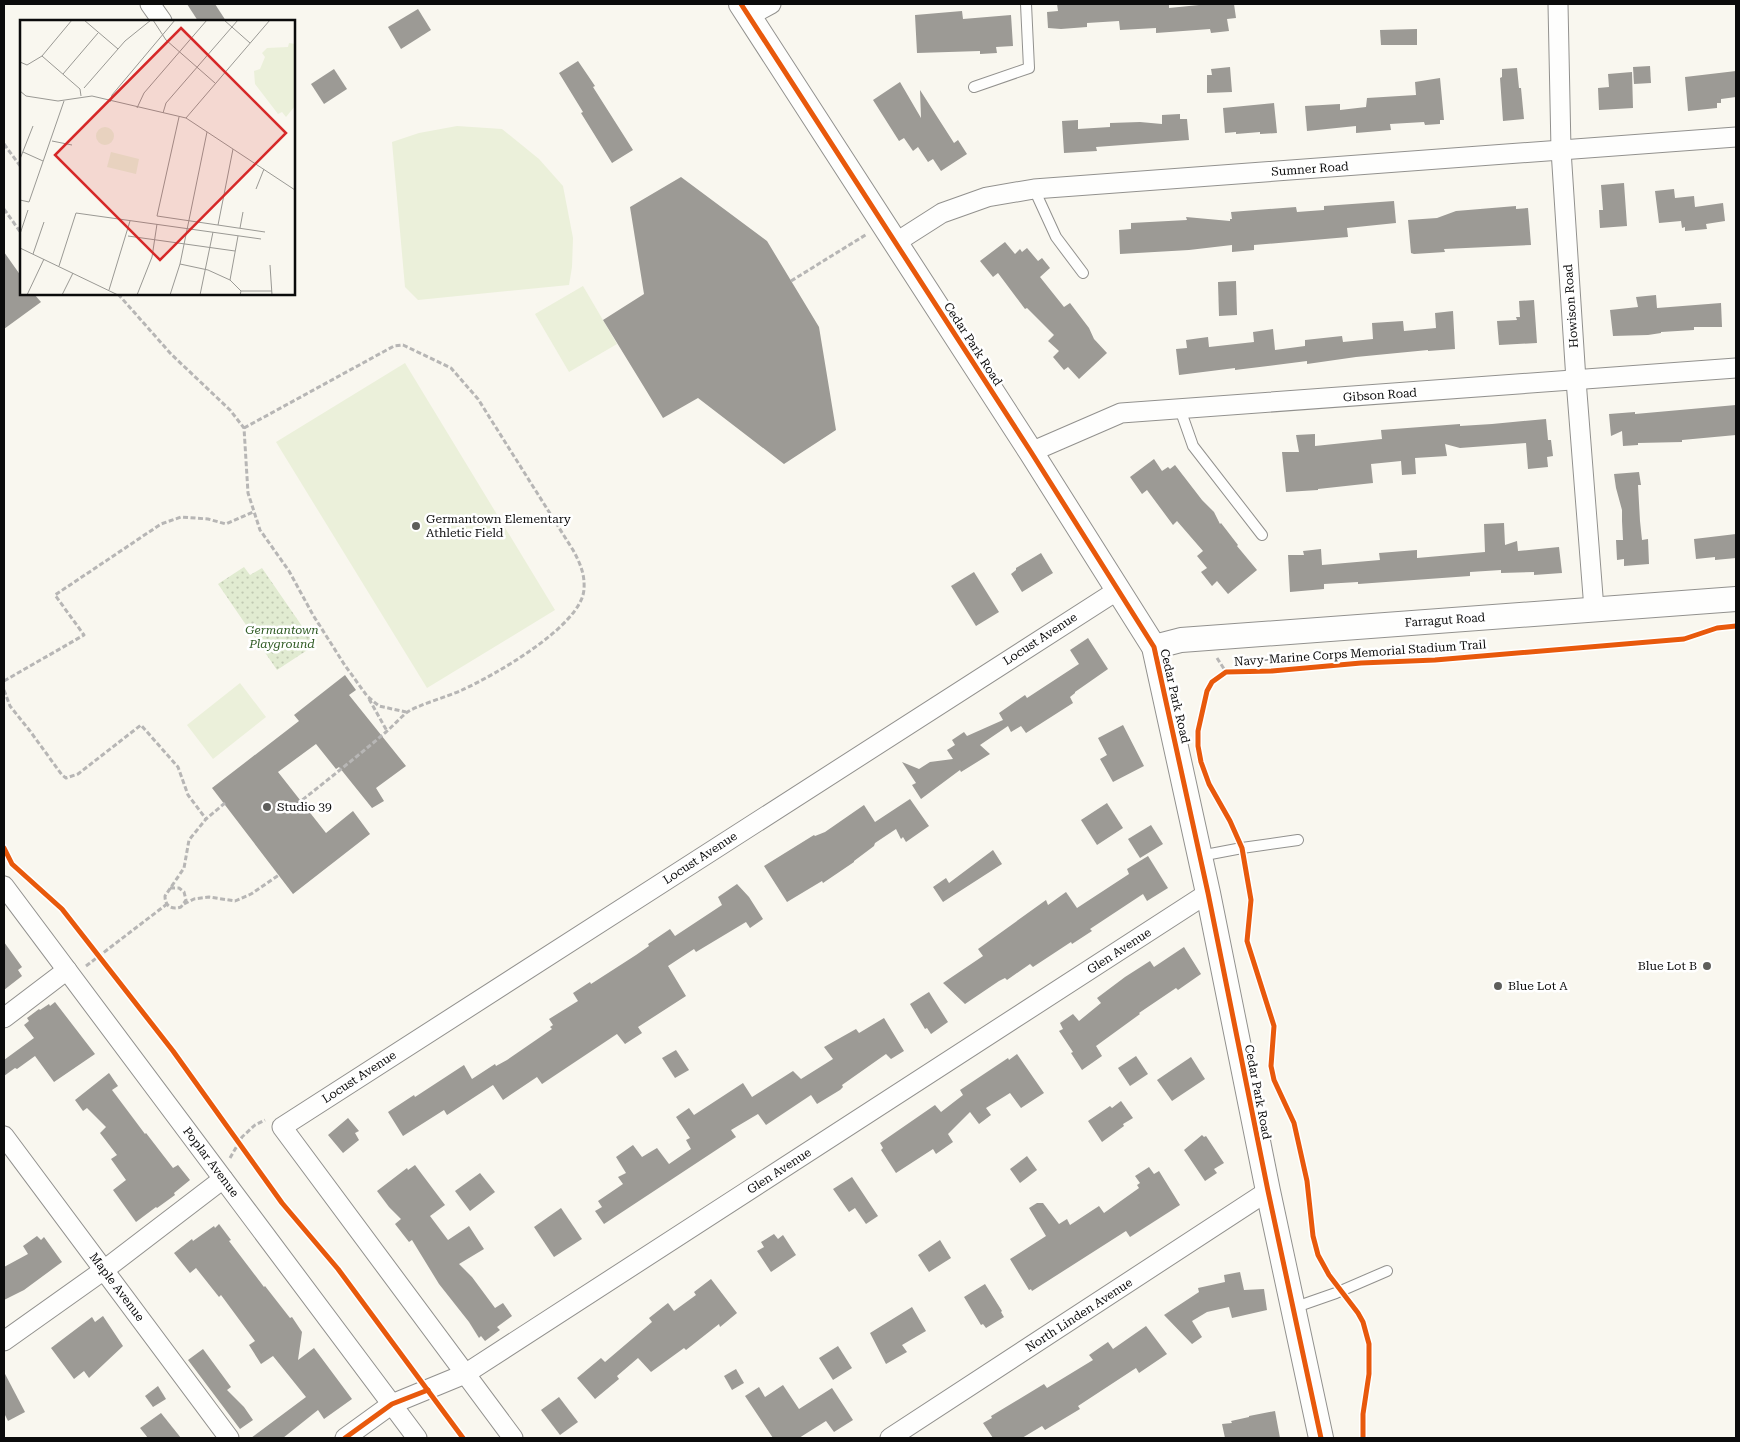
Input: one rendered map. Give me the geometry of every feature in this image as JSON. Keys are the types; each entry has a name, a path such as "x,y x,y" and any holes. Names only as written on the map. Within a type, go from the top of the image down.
{"street":[{"path":"150,4 161,20"},
{"path":"745,10 771,4"},
{"name":"Howison Road","path":"1558,4 1561,150 1576,380 1594,609"},
{"name":"Cedar Park Road","path":"745,10 1031,452 1154,647 1208,893 1268,1191 1321,1438"},
{"name":"Sumner Road","path":"889,234 987,197 1034,189 1736,138"},
{"name":"Gibson Road","path":"1031,452 1121,413 1736,368"},
{"name":"Locust Avenue","path":"275,1122 1118,590"},
{"name":"Farragut Road","path":"1154,647 1181,640 1736,599"},
{"name":"Poplar Avenue","path":"4,886 417,1438"},
{"name":"Glen Avenue","path":"345,1438 392,1404 465,1374 1208,893"},
{"path":"4,1018 67,970"},
{"path":"275,1122 513,1438"},
{"name":"Maple Avenue","path":"4,1136 229,1438"},
{"path":"4,1341 104,1270 220,1174"},
{"name":"North Linden Avenue","path":"890,1438 1268,1191"}],"lane":[{"path":"974,87 1029,68 1026,4"},
{"path":"1034,189 1056,238 1083,273"},
{"path":"1180,409 1193,446 1262,535"},
{"path":"1200,856 1298,840"},
{"path":"1293,1308 1336,1293 1387,1271"}],"path":[{"path":"4,144 20,166"},
{"path":"4,209 20,232"},
{"path":"792,281 889,234"},
{"path":"119,295 171,354 230,410 244,428 248,493 260,530 289,571 318,623 367,696 387,731"},
{"path":"244,428 394,346 404,345 452,368 478,398 573,550 583,570 584,590 580,602 554,633 525,655 463,690 407,712 387,731 301,801"},
{"path":"4,681 84,635 56,595 161,524 181,517 208,519 226,524 253,512"},
{"path":"4,690 10,706 66,778 78,774 140,725 178,767 188,795 206,819"},
{"path":"367,696 379,706 407,712"},
{"path":"224,803 206,819 189,840 184,868 164,896 167,904 173,909 179,908 194,899 209,897 235,901 251,894 279,875"},
{"path":"170,888 179,888 184,892 186,897 183,905"},
{"path":"98,957 167,904"},
{"path":"93,950 105,965"},
{"path":"220,1174 238,1142 255,1125 275,1122"},
{"path":"233,1134 244,1149"}],"green space":[{"path":"457,126 502,129 539,159 563,186 573,238 569,285 418,300 405,287 392,142 419,133"},
{"path":"583,286 617,344 569,372 535,314"},
{"name":"Germantown Elementary Athletic Field","path":"405,363 555,610 427,688 276,442"},
{"name":"Germantown Playground","path":"244,567 250,575 262,568 315,645 277,670 218,584"},
{"path":"240,683 266,717 213,759 187,725"}],"building":[{"path":"187,4 215,4 225,20 197,20"},
{"path":"1057,4 1169,4 1169,8 1199,4 1234,4 1236,18 1227,19 1229,31 1211,33 1210,29 1156,33 1156,28 1120,30 1119,21 1087,23 1087,27 1048,28 1047,12 1058,11"},
{"path":"418,9 431,30 401,49 388,27"},
{"path":"962,11 963,19 1011,15 1013,46 996,47 997,53 980,54 980,51 917,53 915,15"},
{"path":"1417,29 1417,45 1381,45 1380,30"},
{"path":"578,61 633,150 612,163 559,73"},
{"path":"1650,66 1651,83 1634,84 1633,67"},
{"path":"1230,67 1232,92 1207,93 1207,75 1212,75 1211,69"},
{"path":"1517,68 1524,119 1503,121 1500,78 1502,77 1502,69"},
{"path":"334,69 347,89 324,104 311,84"},
{"path":"1736,71 1736,97 1721,99 1721,103 1717,103 1717,108 1688,111 1685,77"},
{"path":"1632,72 1633,108 1599,110 1598,88 1609,87 1608,74"},
{"path":"1440,78 1444,120 1440,120 1440,124 1425,125 1424,122 1390,124 1391,130 1356,133 1356,126 1307,131 1305,106 1340,104 1340,110 1366,107 1367,98 1416,95 1415,82"},
{"path":"900,82 921,118 920,90 954,143 958,140 967,154 941,171 933,159 928,162 918,147 913,151 904,138 899,141 873,100"},
{"path":"1274,103 1277,133 1225,133 1223,108"},
{"path":"1180,114 1180,119 1187,119 1189,140 1096,147 1097,151 1064,153 1062,121 1078,120 1078,129 1110,127 1110,123 1140,122 1162,124 1162,115"},
{"path":"681,177 767,241 819,327 836,430 784,464 698,398 663,418 603,320 644,294 630,207"},
{"path":"1624,183 1627,226 1600,228 1599,210 1603,210 1601,185"},
{"path":"1674,189 1675,198 1694,196 1695,207 1723,203 1725,221 1706,224 1707,229 1685,231 1685,227 1682,228 1681,221 1659,223 1655,191"},
{"path":"1394,201 1396,223 1347,228 1348,237 1254,245 1254,250 1232,252 1232,245 1189,250 1120,254 1119,230 1131,229 1131,223 1187,220 1186,217 1230,221 1232,219 1231,212 1296,207 1297,212 1324,210 1324,206"},
{"path":"1516,206 1516,209 1528,208 1531,245 1444,249 1445,252 1411,253 1408,220 1437,218 1456,211"},
{"path":"1005,242 1015,254 1020,249 1022,252 1027,248 1038,261 1042,258 1050,268 1040,277 1064,307 1070,303 1089,328 1094,339 1107,353 1079,379 1068,367 1064,370 1053,357 1059,351 1048,341 1054,335 1027,308 1025,309 998,273 993,277 980,261"},
{"path":"4,252 20,275 20,295 35,295 41,302 4,329"},
{"path":"1236,281 1237,315 1219,316 1218,282"},
{"path":"1656,295 1657,308 1721,303 1722,327 1694,327 1694,330 1661,332 1648,335 1613,336 1610,310 1638,307 1636,297"},
{"path":"1534,300 1537,343 1499,345 1497,321 1517,320 1516,317 1520,317 1519,301"},
{"path":"1453,311 1455,349 1356,357 1307,364 1307,361 1179,375 1176,349 1187,348 1186,340 1208,337 1209,347 1254,342 1253,332 1273,329 1275,350 1305,346 1305,340 1342,336 1343,342 1373,339 1372,323 1403,321 1404,331 1436,328 1435,313"},
{"path":"1736,405 1736,435 1682,440 1682,442 1638,443 1638,445 1623,446 1622,431 1611,436 1609,414 1635,412 1635,414"},
{"path":"1546,419 1548,440 1551,440 1553,456 1547,457 1548,467 1528,469 1526,443 1460,448 1445,444 1447,456 1415,458 1416,474 1402,475 1401,461 1371,464 1373,483 1286,492 1282,452 1299,452 1296,435 1315,434 1315,446 1382,439 1381,430"},
{"path":"1154,459 1162,471 1168,467 1170,469 1175,465 1202,500 1214,512 1220,524 1257,570 1228,594 1217,581 1212,586 1201,572 1207,568 1197,556 1203,551 1177,521 1173,525 1147,490 1142,494 1130,477"},
{"path":"1639,472 1641,485 1638,485 1642,540 1648,539 1649,564 1624,566 1624,559 1617,560 1616,540 1623,540 1622,510 1614,474"},
{"path":"1504,523 1505,545 1517,541 1518,551 1559,547 1562,573 1534,575 1534,572 1501,573 1501,570 1470,572 1470,576 1358,584 1358,582 1324,584 1324,589 1290,592 1288,555 1304,555 1303,551 1321,549 1322,565 1380,560 1379,553 1417,550 1417,558 1485,552 1484,524"},
{"path":"1736,534 1736,558 1715,560 1715,557 1696,559 1694,539"},
{"path":"1041,553 1053,573 1022,592 1011,574 1016,568"},
{"path":"974,572 999,612 976,626 951,586"},
{"path":"1088,638 1108,669 1075,692 1070,697 1073,703 1026,733 1021,726 1011,732 1008,726 980,745 990,754 961,772 960,770 921,799 912,785 916,783 902,762 919,769 930,762 953,759 947,750 955,745 952,740 964,732 967,736 1003,720 999,713 1025,695 1027,698 1079,664 1070,650"},
{"name":"Studio 39","path":"345,675 356,690 349,695 406,766 376,788 384,801 372,808 339,767 336,769 316,744 278,772 326,833 353,811 370,834 293,894 212,788 299,721 294,715"},
{"path":"1123,725 1144,766 1113,782 1100,759 1107,755 1098,738"},
{"path":"910,799 929,826 906,842 903,837 901,839 896,829 875,843 874,846 854,862 823,883 822,881 787,902 764,866 814,835 825,832 864,805 875,822"},
{"path":"1107,803 1123,828 1097,845 1081,820"},
{"path":"1151,825 1163,844 1140,858 1128,839"},
{"path":"993,850 1002,864 943,902 933,887 946,878 949,883"},
{"path":"1148,856 1168,888 1147,901 1143,894 1090,929 1092,931 1072,944 1071,942 1033,967 1030,964 1007,980 1005,978 999,981 965,1004 943,983 983,956 978,949 1046,900 1048,905 1066,892 1077,908 1129,874 1127,869"},
{"path":"737,884 749,897 763,919 750,928 746,922 696,952 694,949 668,966 686,996 638,1027 642,1033 625,1044 617,1034 542,1084 537,1077 503,1100 493,1085 447,1115 444,1110 403,1136 388,1112 464,1065 472,1079 495,1064 496,1066 507,1060 552,1029 550,1027 553,1025 549,1019 578,1001 573,993 590,982 591,984 636,955 670,929 675,936 722,905 718,897"},
{"path":"4,942 22,967 18,970 22,976 4,990"},
{"path":"1184,947 1201,974 1139,1013 1096,1046 1102,1056 1082,1070 1059,1031 1063,1029 1060,1023 1073,1014 1079,1021 1101,1003 1097,998 1125,977 1150,961 1154,967"},
{"path":"929,992 948,1022 931,1034 927,1028 925,1029 910,1004"},
{"path":"55,1002 95,1054 54,1082 35,1056 4,1076 4,1060 34,1038 24,1025 29,1021 27,1018 39,1009 49,1004 50,1006"},
{"path":"884,1018 904,1051 891,1059 886,1054 842,1085 843,1087 840,1090 817,1104 811,1095 766,1125 758,1114 731,1130 736,1137 604,1224 595,1211 602,1207 598,1201 623,1184 618,1177 626,1173 616,1157 633,1145 642,1157 657,1148 669,1164 691,1149 686,1140 690,1138 676,1117 689,1108 694,1115 743,1083 752,1097 793,1071 801,1079 833,1059 824,1047 856,1029 859,1033"},
{"path":"676,1050 689,1070 675,1078 662,1058"},
{"path":"1017,1054 1044,1093 1021,1108 1010,1093 986,1108 991,1115 979,1124 970,1112 948,1134 953,1142 936,1154 933,1149 896,1173 881,1150 883,1148 880,1143 935,1105 941,1112 963,1095 960,1090"},
{"path":"1136,1056 1148,1074 1130,1086 1118,1068"},
{"path":"1191,1057 1205,1079 1172,1101 1157,1080"},
{"path":"109,1073 118,1086 112,1090 145,1134 173,1168 178,1165 190,1180 174,1193 175,1195 136,1222 113,1190 126,1180 111,1159 117,1155 100,1133 106,1127 87,1108 83,1111 75,1100"},
{"path":"1121,1101 1133,1118 1102,1142 1088,1121"},
{"path":"348,1118 359,1131 355,1133 359,1140 343,1153 328,1135"},
{"path":"1202,1135 1206,1136 1224,1163 1214,1169 1217,1173 1205,1181 1184,1150"},
{"path":"1027,1156 1037,1170 1020,1183 1010,1169"},
{"path":"415,1165 445,1205 430,1216 448,1240 469,1226 484,1249 459,1264 472,1277 495,1308 503,1303 512,1316 497,1327 500,1330 485,1341 481,1336 479,1338 439,1284 412,1240 409,1242 395,1224 401,1219 377,1191 407,1168 408,1170"},
{"path":"1149,1167 1154,1174 1159,1171 1180,1205 1130,1237 1126,1231 1032,1291 1031,1289 1029,1290 1010,1259 1046,1236 1029,1208 1037,1203 1043,1203 1059,1224 1067,1219 1070,1225 1099,1206 1104,1213 1139,1188 1137,1185 1140,1183 1135,1176"},
{"path":"480,1173 495,1192 470,1211 455,1191"},
{"path":"852,1177 878,1216 866,1224 855,1208 849,1212 833,1189"},
{"path":"561,1208 582,1239 554,1257 534,1227"},
{"path":"219,1224 231,1240 229,1241 264,1287 290,1318 292,1317 302,1332 298,1360 314,1348 352,1399 324,1419 318,1410 283,1438 251,1438 306,1397 273,1356 261,1364 249,1345 255,1341 221,1295 219,1297 196,1268 190,1273 174,1253 192,1239 193,1241"},
{"path":"774,1234 778,1239 783,1235 796,1255 771,1272 757,1251 764,1247 761,1242"},
{"path":"37,1236 41,1240 44,1237 62,1262 24,1290 4,1300 4,1267 28,1254 23,1246"},
{"path":"940,1240 951,1258 929,1272 918,1255"},
{"path":"1240,1272 1244,1290 1264,1289 1267,1310 1232,1318 1229,1307 1207,1312 1192,1321 1202,1337 1192,1344 1164,1315 1199,1292 1198,1288 1225,1282 1224,1275"},
{"path":"711,1279 737,1313 720,1327 719,1324 686,1350 684,1348 651,1372 638,1358 617,1376 619,1379 595,1399 577,1378 601,1358 605,1362 652,1322 649,1318 668,1303 674,1311 696,1295 694,1292"},
{"path":"985,1284 1004,1317 986,1328 983,1324 981,1325 964,1297"},
{"path":"912,1307 926,1331 902,1345 907,1352 886,1364 870,1333"},
{"path":"103,1316 123,1346 89,1378 84,1371 74,1379 51,1348 92,1317 95,1322"},
{"path":"1146,1326 1167,1354 1139,1373 1136,1368 1078,1406 1080,1409 1045,1430 1042,1426 1022,1438 993,1438 983,1423 992,1418 991,1416 1044,1384 1047,1388 1093,1360 1089,1355 1108,1342 1113,1349"},
{"path":"838,1346 852,1368 833,1380 819,1358"},
{"path":"203,1349 231,1387 227,1390 244,1407 253,1420 240,1429 188,1360"},
{"path":"736,1369 744,1383 732,1390 724,1376"},
{"path":"4,1372 25,1412 8,1421 4,1413"},
{"path":"783,1385 799,1409 832,1388 853,1420 834,1432 826,1421 799,1438 773,1438 745,1396 759,1387 765,1397"},
{"path":"158,1386 166,1399 153,1407 145,1396"},
{"path":"559,1397 578,1422 560,1435 541,1410"},
{"path":"1275,1411 1280,1438 1225,1438 1222,1424"},
{"path":"161,1413 181,1438 148,1438 140,1428"}],"cycle path":[{"path":"741,4 1031,452 1154,647 1208,893 1268,1191 1321,1438"},
{"name":"Navy-Marine Corps Memorial Stadium Trail","path":"1363,1438 1363,1414 1369,1374 1369,1344 1363,1322 1358,1313 1329,1275 1318,1255 1313,1236 1307,1181 1294,1123 1274,1080 1271,1066 1274,1026 1247,941 1251,900 1242,848 1230,821 1209,784 1201,762 1198,746 1198,731 1207,691 1212,682 1226,672 1272,671 1361,663 1435,660 1684,639 1717,628 1736,626"},
{"path":"4,848 12,864 62,909 173,1051 282,1203 338,1269 463,1438"},
{"path":"345,1438 392,1404 428,1390"}],"place":[{"name":"Germantown Elementary Athletic Field","path":"416,526"},
{"name":"Studio 39","path":"267,807"},
{"name":"Blue Lot B","path":"1707,966"},
{"name":"Blue Lot A","path":"1498,986"}]}
